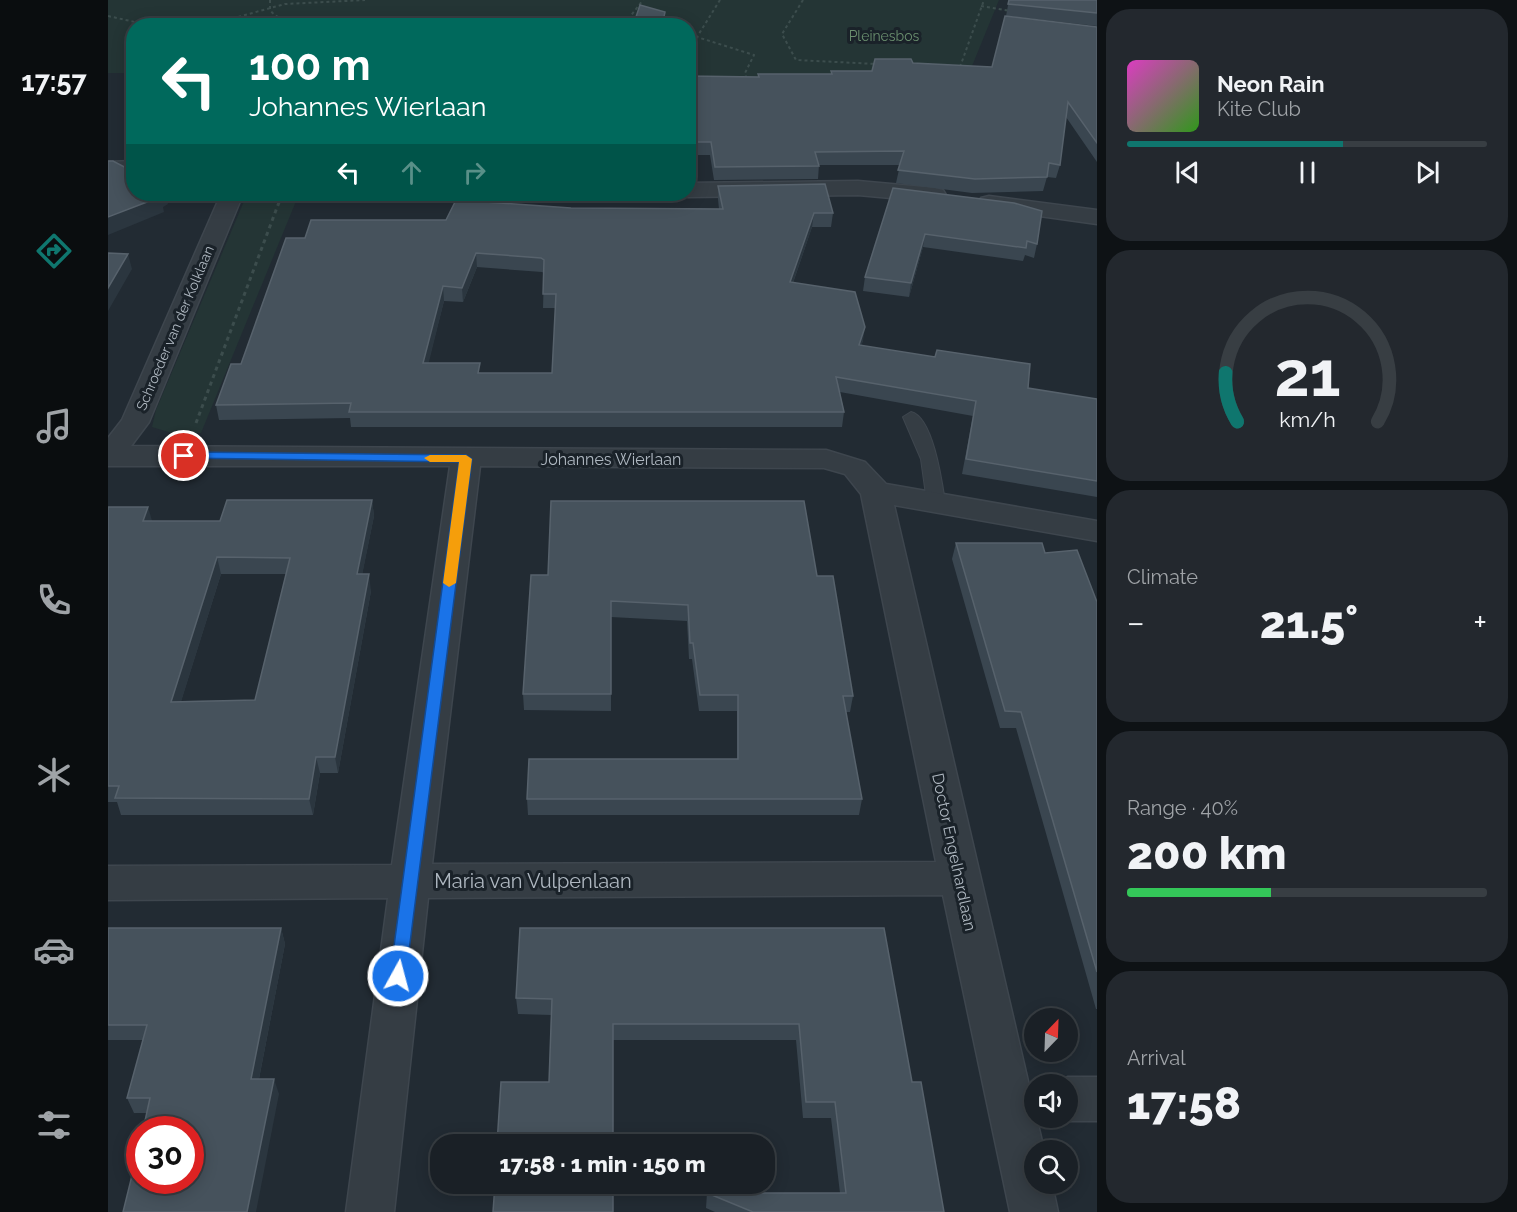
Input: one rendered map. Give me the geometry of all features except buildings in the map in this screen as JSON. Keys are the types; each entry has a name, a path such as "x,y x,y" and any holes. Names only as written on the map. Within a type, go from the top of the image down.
{"street":[{"path":"108,168 126,167"},
{"path":"696,190 858,188 1097,217"},
{"name":"Schroeder van der Kolklaan","path":"109,456 135,422 229,201"},
{"name":"Johannes Wierlaan","path":"109,456 826,459 855,468 876,492"},
{"path":"370,1212 410,882 466,459"},
{"path":"876,492 1097,531"},
{"name":"Doctor Engelhardlaan","path":"876,492 958,878 1022,1099 1034,1212"},
{"name":"Maria van Vulpenlaan","path":"108,883 958,878"},
{"path":"1078,1099 1097,1099"}],"lane":[{"path":"911,417 930,459 936,502"}],"path":[{"path":"270,0 269,7 279,18"},
{"path":"233,18 269,7 365,0"},
{"path":"629,18 643,0"},
{"path":"720,0 697,37 754,55 745,74 748,85"},
{"path":"803,0 782,34 796,60 878,64"},
{"path":"962,75 960,69 984,0"},
{"path":"981,6 1012,12"},
{"path":"108,16 126,20"},
{"path":"184,456 279,201"}],"green space":[{"name":"Pleinesbos","path":"108,0 999,0 970,71 696,83 696,18 126,18 126,73 108,73"},
{"path":"244,201 296,201 201,433 172,433 152,427 156,410"}],"slow traffic":[{"path":"430,458 466,459 449,583"}],"route":[{"path":"184,456 466,459 398,976"}]}
